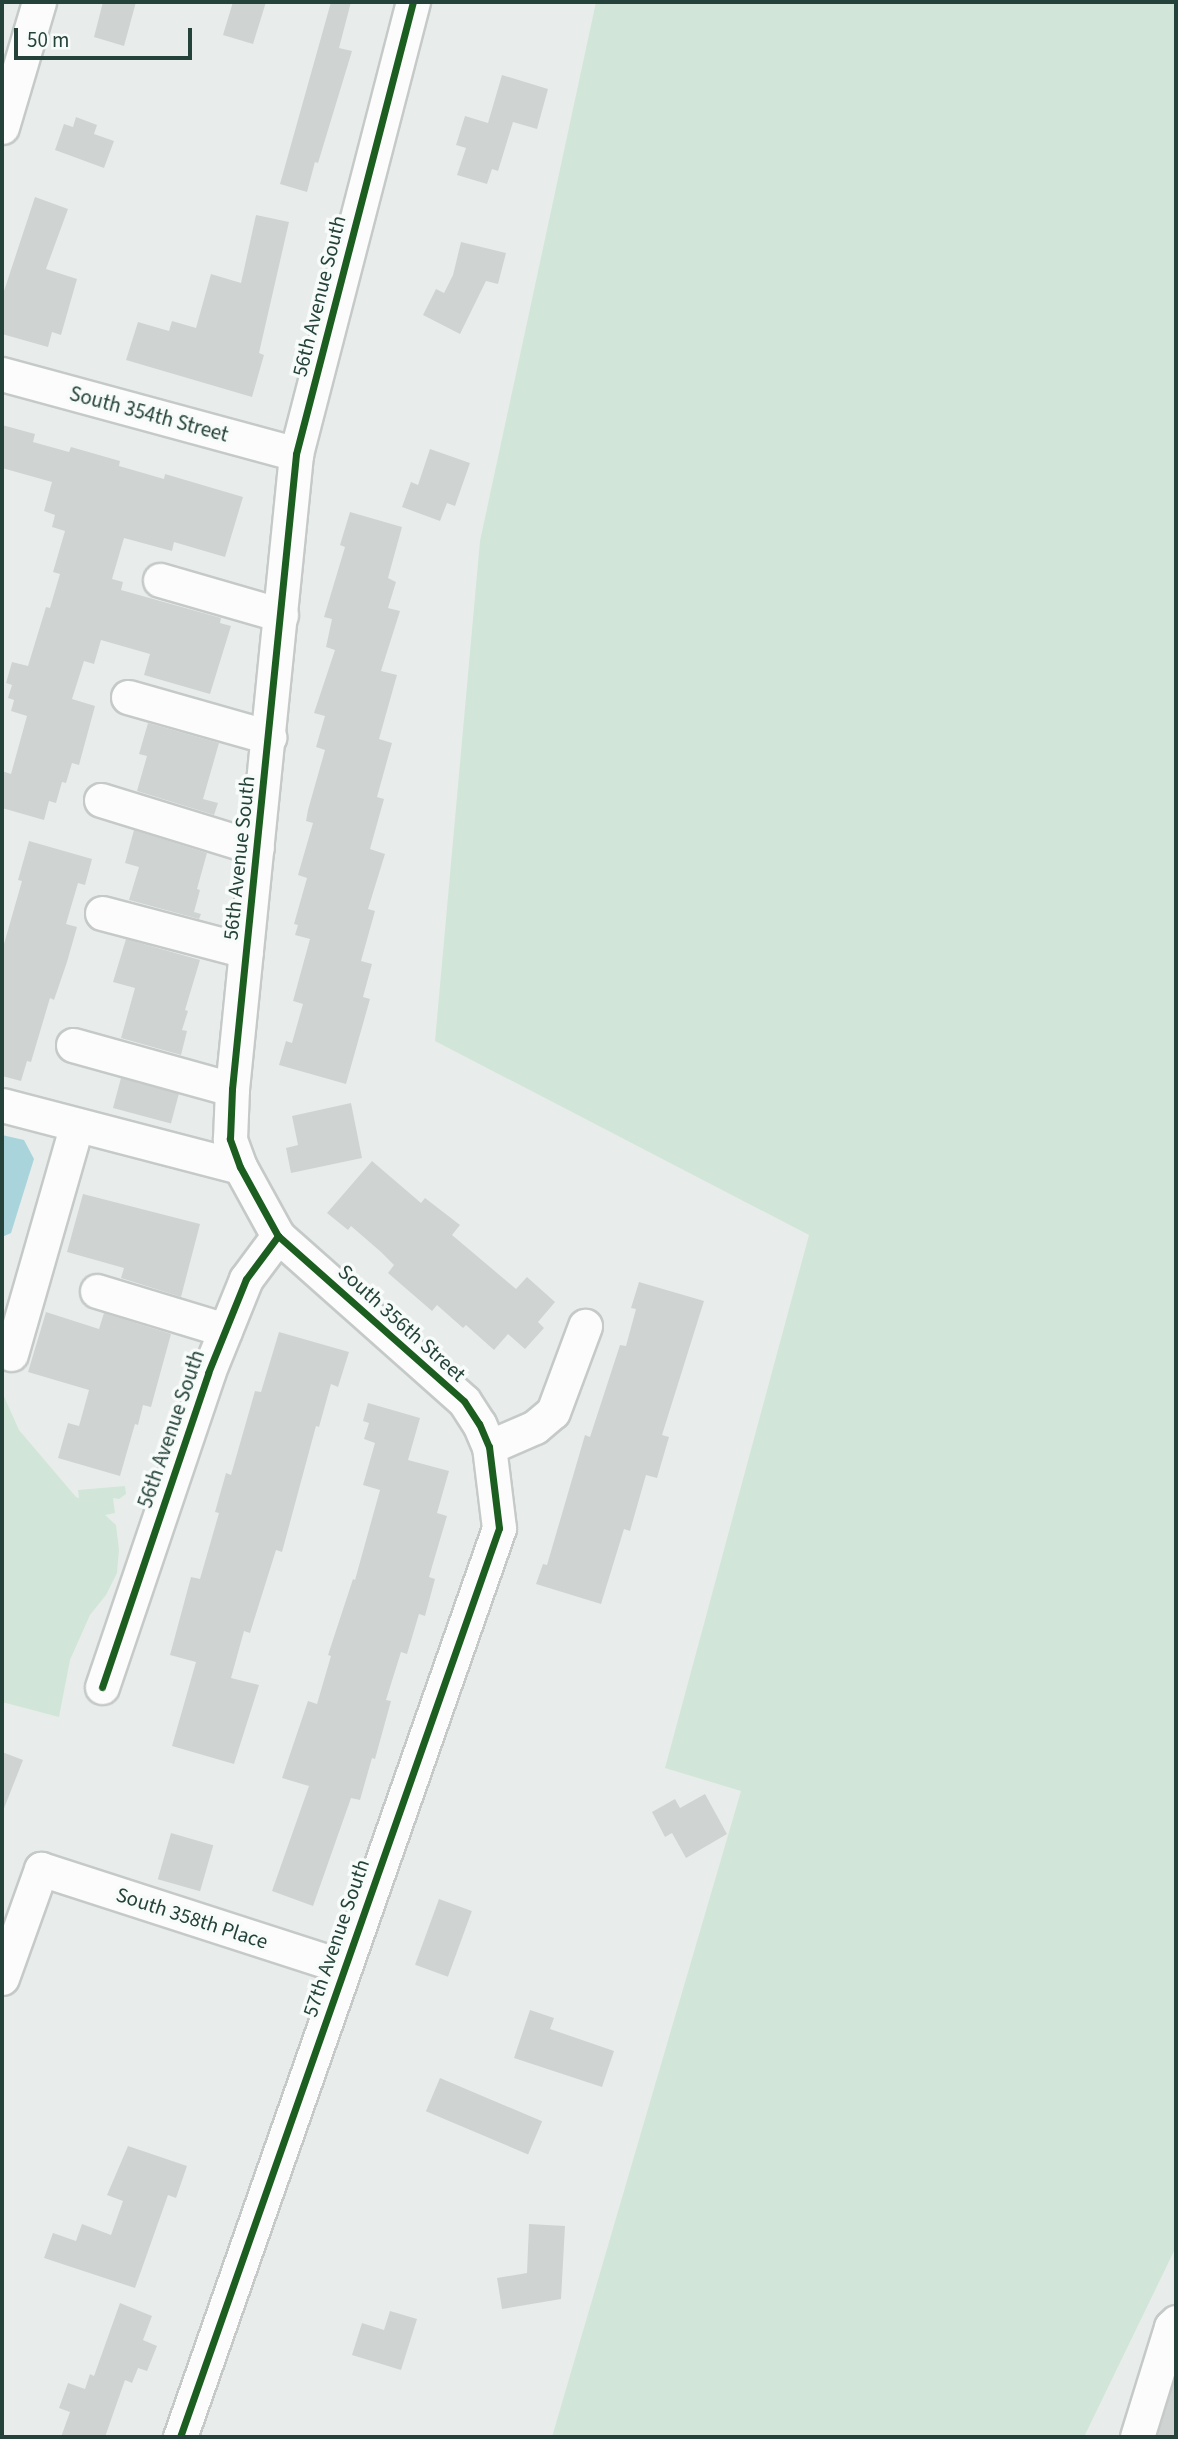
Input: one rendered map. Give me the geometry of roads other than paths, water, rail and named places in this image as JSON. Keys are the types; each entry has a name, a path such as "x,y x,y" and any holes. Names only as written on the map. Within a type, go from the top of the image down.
{"street":[{"path":"2,127 39,2"},
{"name":"56th Avenue South","path":"103,1687 208,1373 246,1279 278,1236 240,1167 230,1139 232,1090 296,454 413,2"},
{"name":"South 354th Street","path":"2,374 296,454"},
{"path":"159,580 281,615"},
{"path":"128,697 269,737"},
{"path":"101,800 257,848"},
{"path":"102,913 246,951"},
{"path":"73,1045 232,1090"},
{"path":"2,1105 76,1127 240,1167"},
{"path":"11,1354 76,1127"},
{"name":"South 356th Street","path":"278,1236 464,1401 479,1424 489,1447"},
{"path":"97,1292 225,1330"},
{"path":"489,1447 535,1427 553,1412 585,1326"},
{"name":"57th Avenue South","path":"180,2437 499,1528 489,1447"},
{"name":"South 358th Place","path":"2,1978 41,1869 344,1967"},
{"path":"1138,2437 1171,2327 1176,2322"}],"water":[{"path":"2,1135 24,1140 34,1159 11,1233 2,1237"}]}
